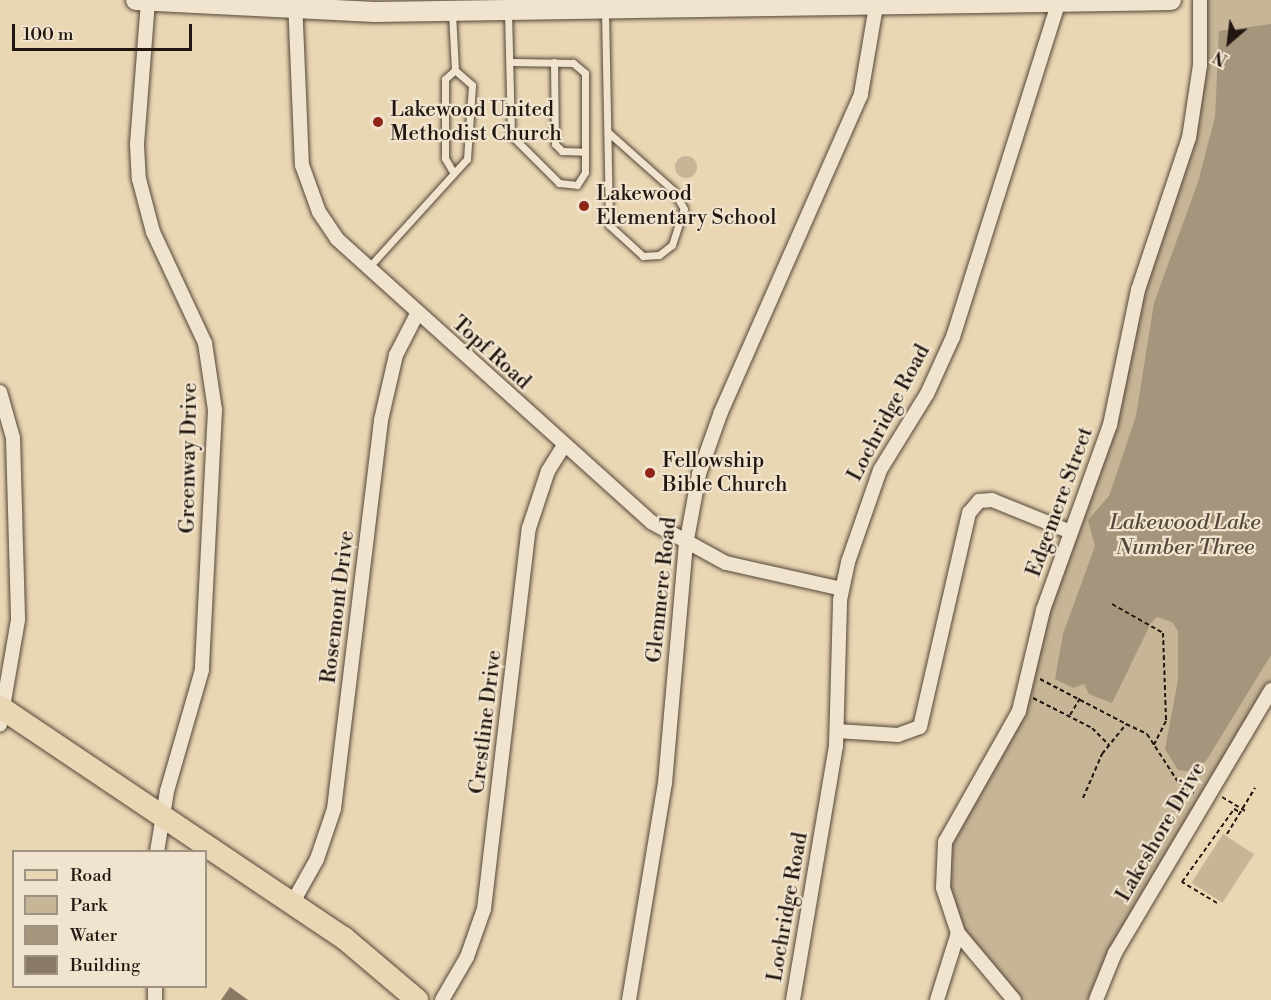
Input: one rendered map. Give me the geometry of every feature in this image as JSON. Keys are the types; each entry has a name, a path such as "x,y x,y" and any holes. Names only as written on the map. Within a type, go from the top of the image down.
{"main road":[{"path":"1,713 163,815 293,902 417,1000"}],"street":[{"path":"142,0 452,10 507,5 605,8 689,4 1171,0"},
{"name":"Greenway Drive","path":"142,0 137,145 139,179 153,232 205,343 215,410 202,670 163,815 157,850"},
{"name":"Edgemere Street","path":"958,933 943,888 945,842 1025,695 1043,610 1110,425 1133,309 1189,138 1200,65 1200,0"},
{"name":"Lochridge Road","path":"793,1000 837,731 842,589 868,497 953,337 1059,1"},
{"name":"Glenmere Road","path":"629,1000 665,783 686,545 699,474 721,412 861,94 877,3"},
{"name":"Topf Road","path":"295,5 298,141 309,188 337,239 367,269 626,503 686,545 755,573 842,589"},
{"name":"Rosemont Drive","path":"293,902 316,859 334,808 381,420 396,355 417,314"},
{"path":"0,392 15,453 18,620 1,713"},
{"name":"Crestline Drive","path":"442,1000 468,957 484,909 530,528 548,471 563,447"},
{"path":"837,731 898,735 920,727 969,513 979,501 992,500 1071,532"},
{"name":"Lakeshore Drive","path":"1096,1000 1115,954 1271,690"},
{"path":"937,1000 958,933"},
{"path":"958,933 1014,1000"}],"lane":[{"path":"507,5 511,135 517,144 559,183 571,186 583,180 585,73 573,63 510,62"},
{"path":"605,8 609,225 644,256 658,255 672,245 684,209 673,190 609,133"},
{"path":"367,269 467,159 472,85 455,70 452,10"},
{"path":"554,62 555,144 562,151 585,152"},
{"path":"453,172 445,158 445,79 455,70"}],"path":[{"path":"1112,604 1163,633 1166,721 1154,745"},
{"path":"1030,674 1081,697 1126,724 1154,745 1178,782 1205,800"},
{"path":"1025,695 1070,716 1109,745"},
{"path":"1070,716 1081,697"},
{"path":"1083,798 1109,745 1126,724"},
{"path":"1227,834 1255,788"},
{"path":"1218,795 1242,811"},
{"path":"1217,903 1182,882 1234,809 1242,811"}],"green space":[{"path":"1200,0 1271,0 1271,697 1212,786 1097,1000 1014,1000 958,933 941,873 968,794 1019,711 1036,639 1100,459 1128,328 1184,158 1200,65"},
{"path":"682,156 690,156 697,163 697,171 690,178 682,178 675,171 675,163"},
{"path":"1223,834 1254,854 1222,903 1191,883"}],"water":[{"name":"Lakewood Lake Number Three","path":"1271,24 1271,655 1206,761 1191,772 1178,770 1165,749 1178,680 1178,631 1172,622 1157,617 1151,623 1112,703 1089,694 1084,684 1073,688 1055,679 1063,634 1095,546 1088,520 1109,496 1136,416 1154,303 1198,182 1215,117 1219,31"}],"building":[{"path":"230,987 248,1000 221,1000"}],"place":[{"name":"Lakewood United Methodist Church","path":"378,122"},
{"name":"Lakewood Elementary School","path":"584,206"},
{"name":"Fellowship Bible Church","path":"650,473"}]}
